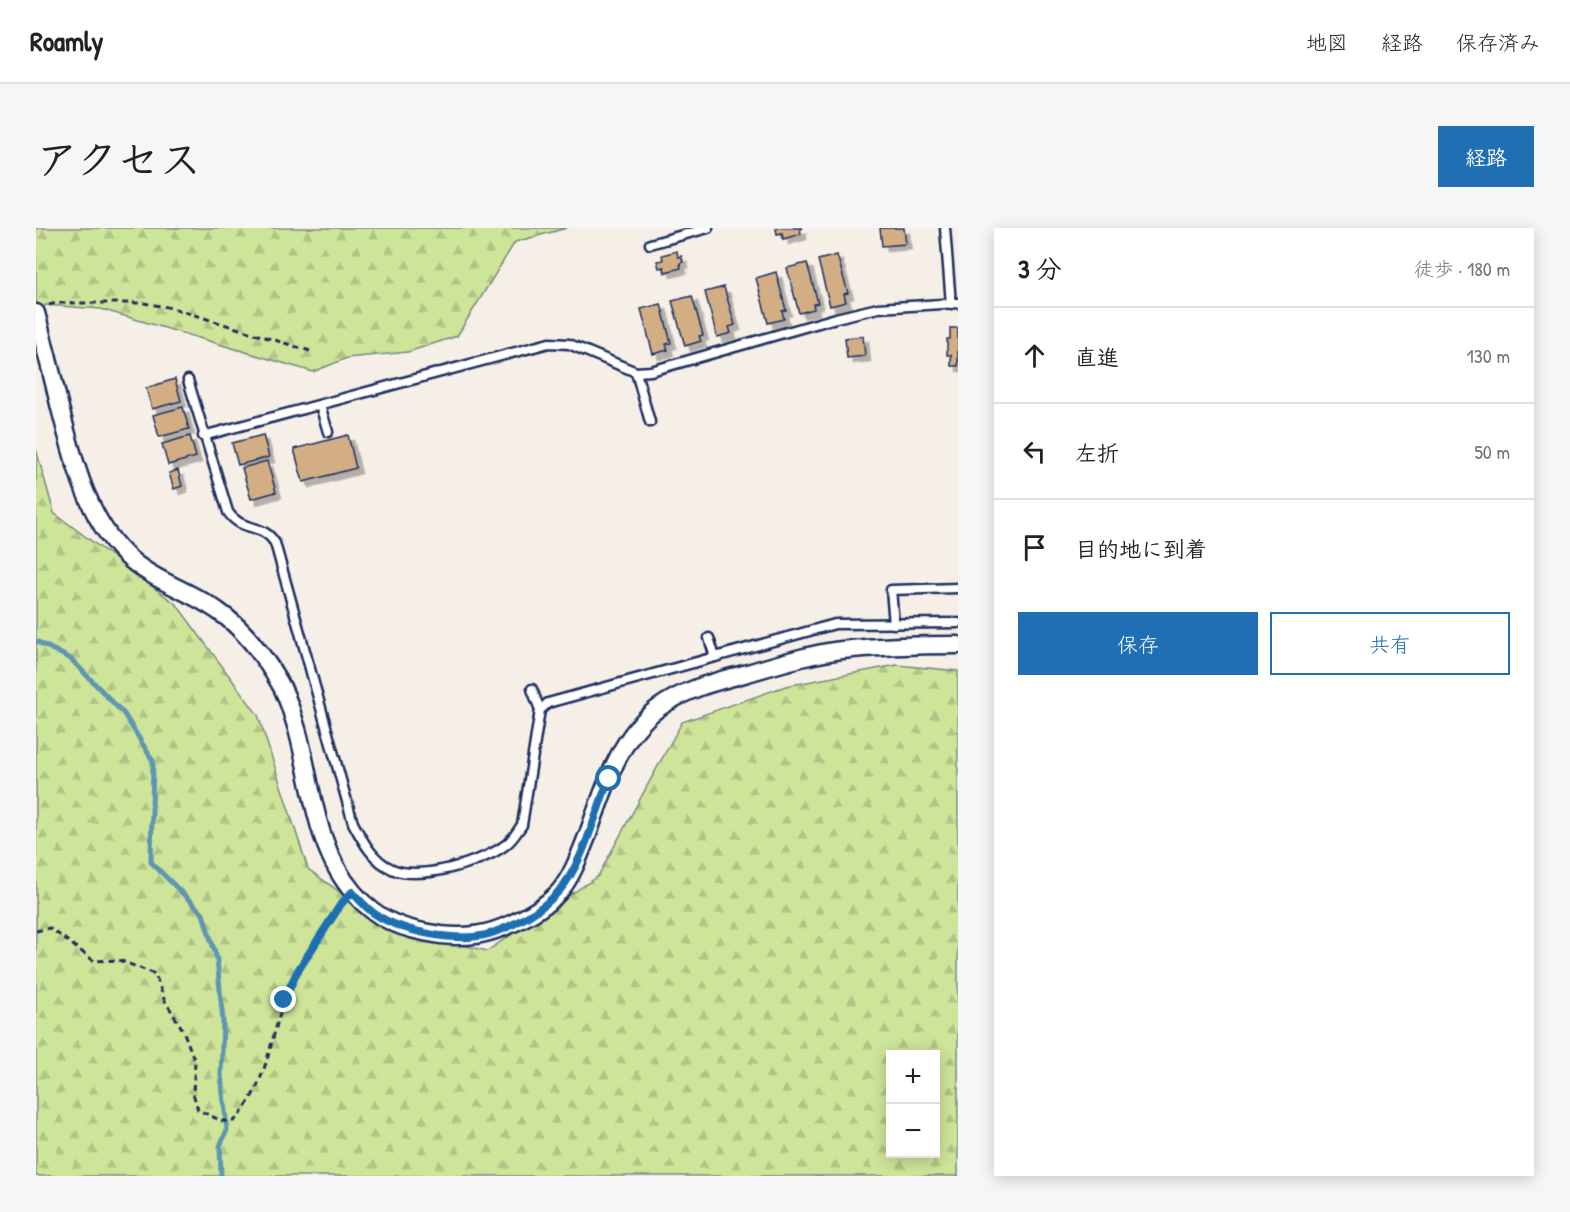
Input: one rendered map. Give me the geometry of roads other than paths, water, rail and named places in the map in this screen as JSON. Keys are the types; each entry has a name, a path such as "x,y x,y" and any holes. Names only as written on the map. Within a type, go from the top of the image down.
{"street":[{"path":"41,309 70,444 91,503 107,532 127,556 149,574 220,612 252,642 282,686 293,716 327,850 338,872 352,892 373,913 394,924 461,938 489,934 532,915 559,892 578,863 609,779 625,744 644,721 670,700 699,686 829,652 916,645 958,645"}],"lane":[{"path":"650,244 708,228"},
{"path":"203,435 549,343 569,344 636,372 651,371 878,308 954,303 945,228"},
{"path":"636,372 650,422"},
{"path":"188,380 228,512 234,521 241,525 263,530 271,535 275,543 353,824 370,851 381,863 403,873 443,871 493,852 513,838 522,825 540,710 532,689"},
{"path":"320,405 328,432"},
{"path":"894,624 891,590 958,588"},
{"path":"540,710 548,703 565,697 835,624 958,623"},
{"path":"709,638 715,657"}],"waterway":[{"path":"36,641 71,659 124,714 153,761 151,862 203,914 217,959 223,1021 221,1075 227,1130 220,1146 221,1176"}]}
